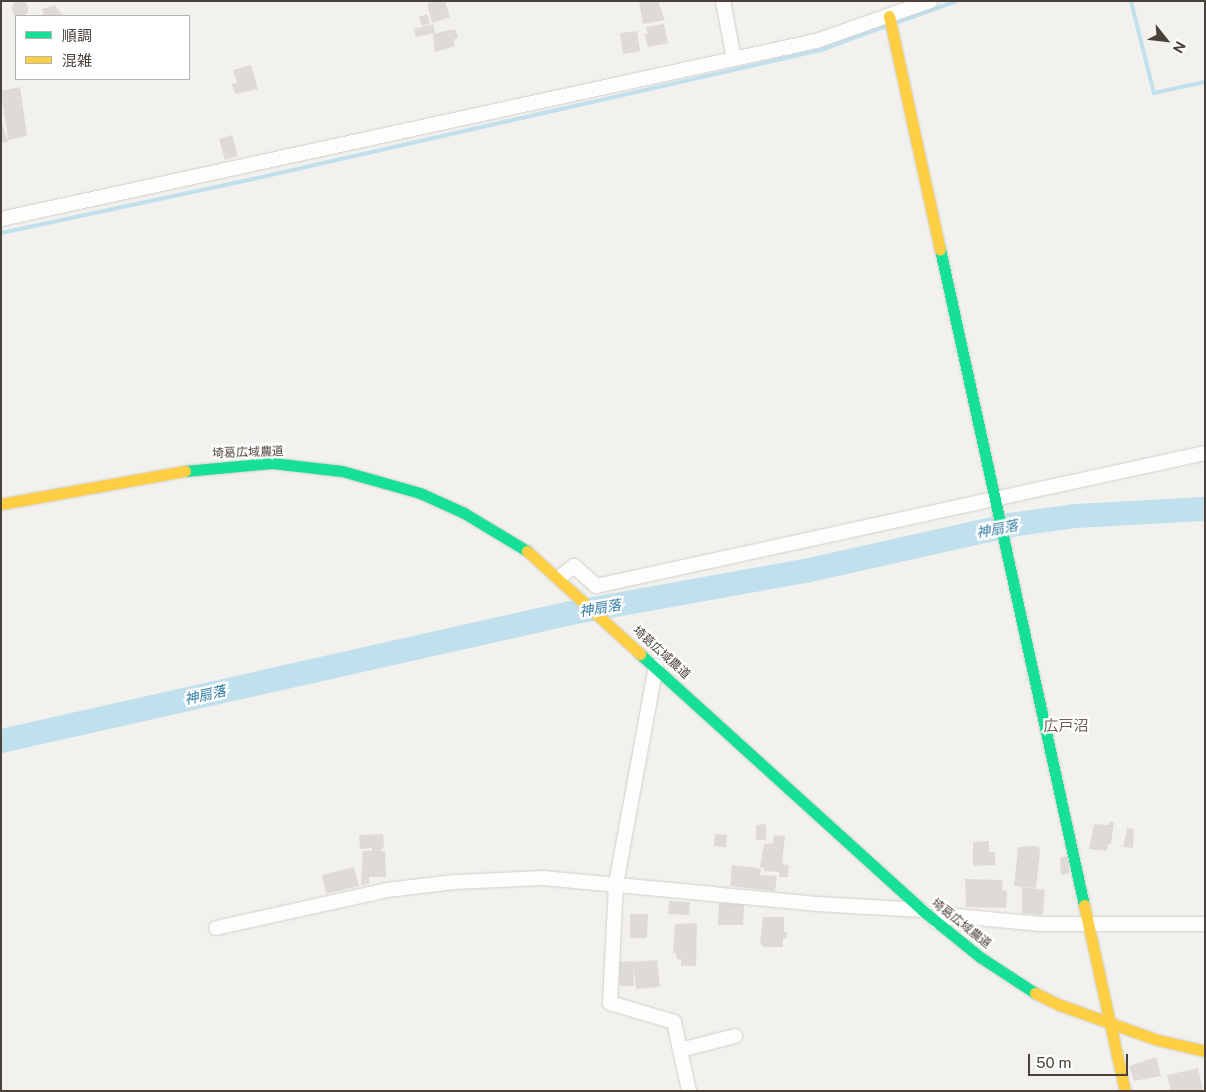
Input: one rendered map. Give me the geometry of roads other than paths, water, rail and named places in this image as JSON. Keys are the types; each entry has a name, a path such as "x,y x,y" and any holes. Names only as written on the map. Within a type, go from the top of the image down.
{"street":[{"path":"723,1 734,59"},
{"path":"1,219 816,40 930,1"},
{"path":"889,16 1125,1091"},
{"path":"559,578 574,566 596,586 1205,453"},
{"name":"埼葛広域農道","path":"1,504 196,468 272,463 342,471 420,493 464,513 525,549 656,666 922,910 1020,985 1060,1005 1110,1023 1205,1051"},
{"path":"656,666 616,885 610,1003 674,1022 688,1091"},
{"path":"216,928 387,890 455,882 543,878 922,910"},
{"path":"937,922 956,916 1041,924 1205,924"},
{"path":"680,1050 735,1036"}],"waterway":[{"path":"898,22 957,1"},
{"path":"1131,1 1154,93 1205,82"},
{"path":"1,233 262,177 821,50 884,27"},
{"name":"神扇落","path":"1,741 571,613 805,571 1010,525 1076,516 1205,509"}],"district":[{"name":"広戸沼","path":"1066,726"}]}
